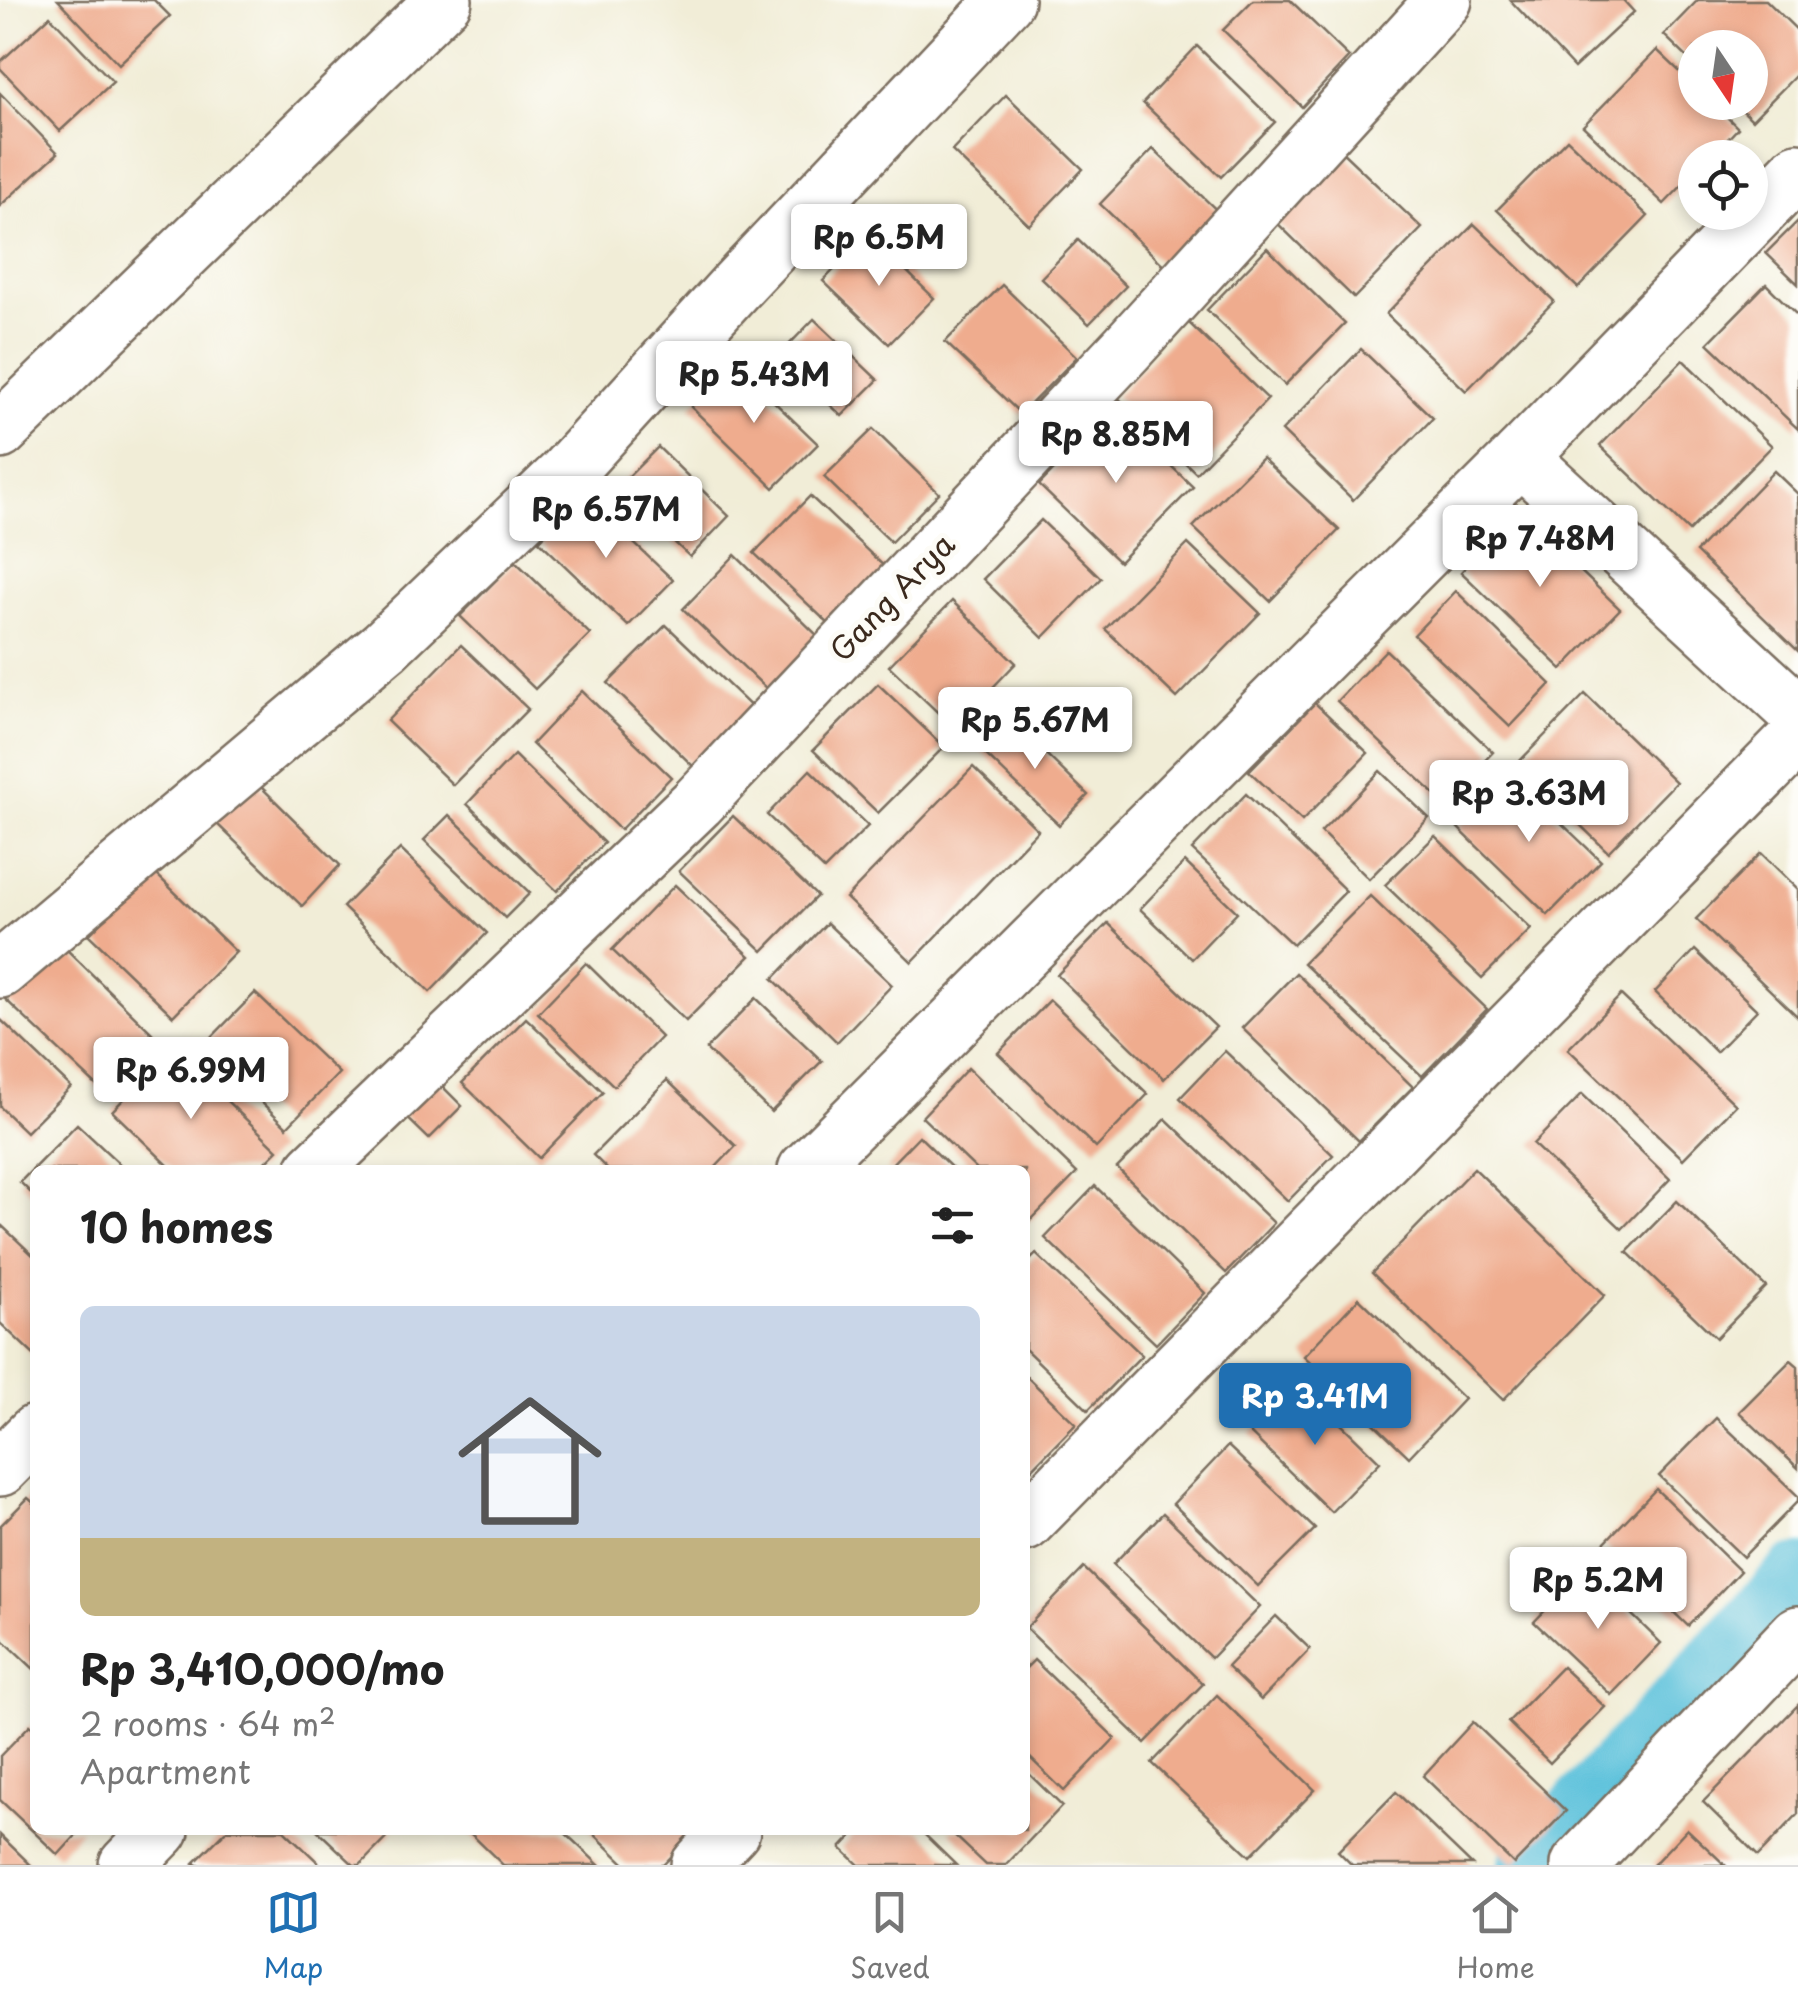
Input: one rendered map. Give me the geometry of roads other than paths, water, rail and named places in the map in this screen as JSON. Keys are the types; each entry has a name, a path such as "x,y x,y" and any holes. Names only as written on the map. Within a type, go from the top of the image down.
{"street":[{"path":"0,431 444,0"},
{"path":"0,970 385,646 563,476 1006,0"},
{"name":"Gang Arya","path":"319,1165 698,802 1128,347 1444,0"},
{"path":"811,1165 1520,458 1798,171"},
{"path":"1520,458 1798,713"},
{"path":"1030,1518 1798,738"},
{"path":"0,1468 30,1438"},
{"path":"1579,1865 1798,1634"},
{"path":"127,1865 156,1835"},
{"path":"700,1865 727,1835"}],"waterway":[{"path":"1532,1865 1798,1578"}]}
